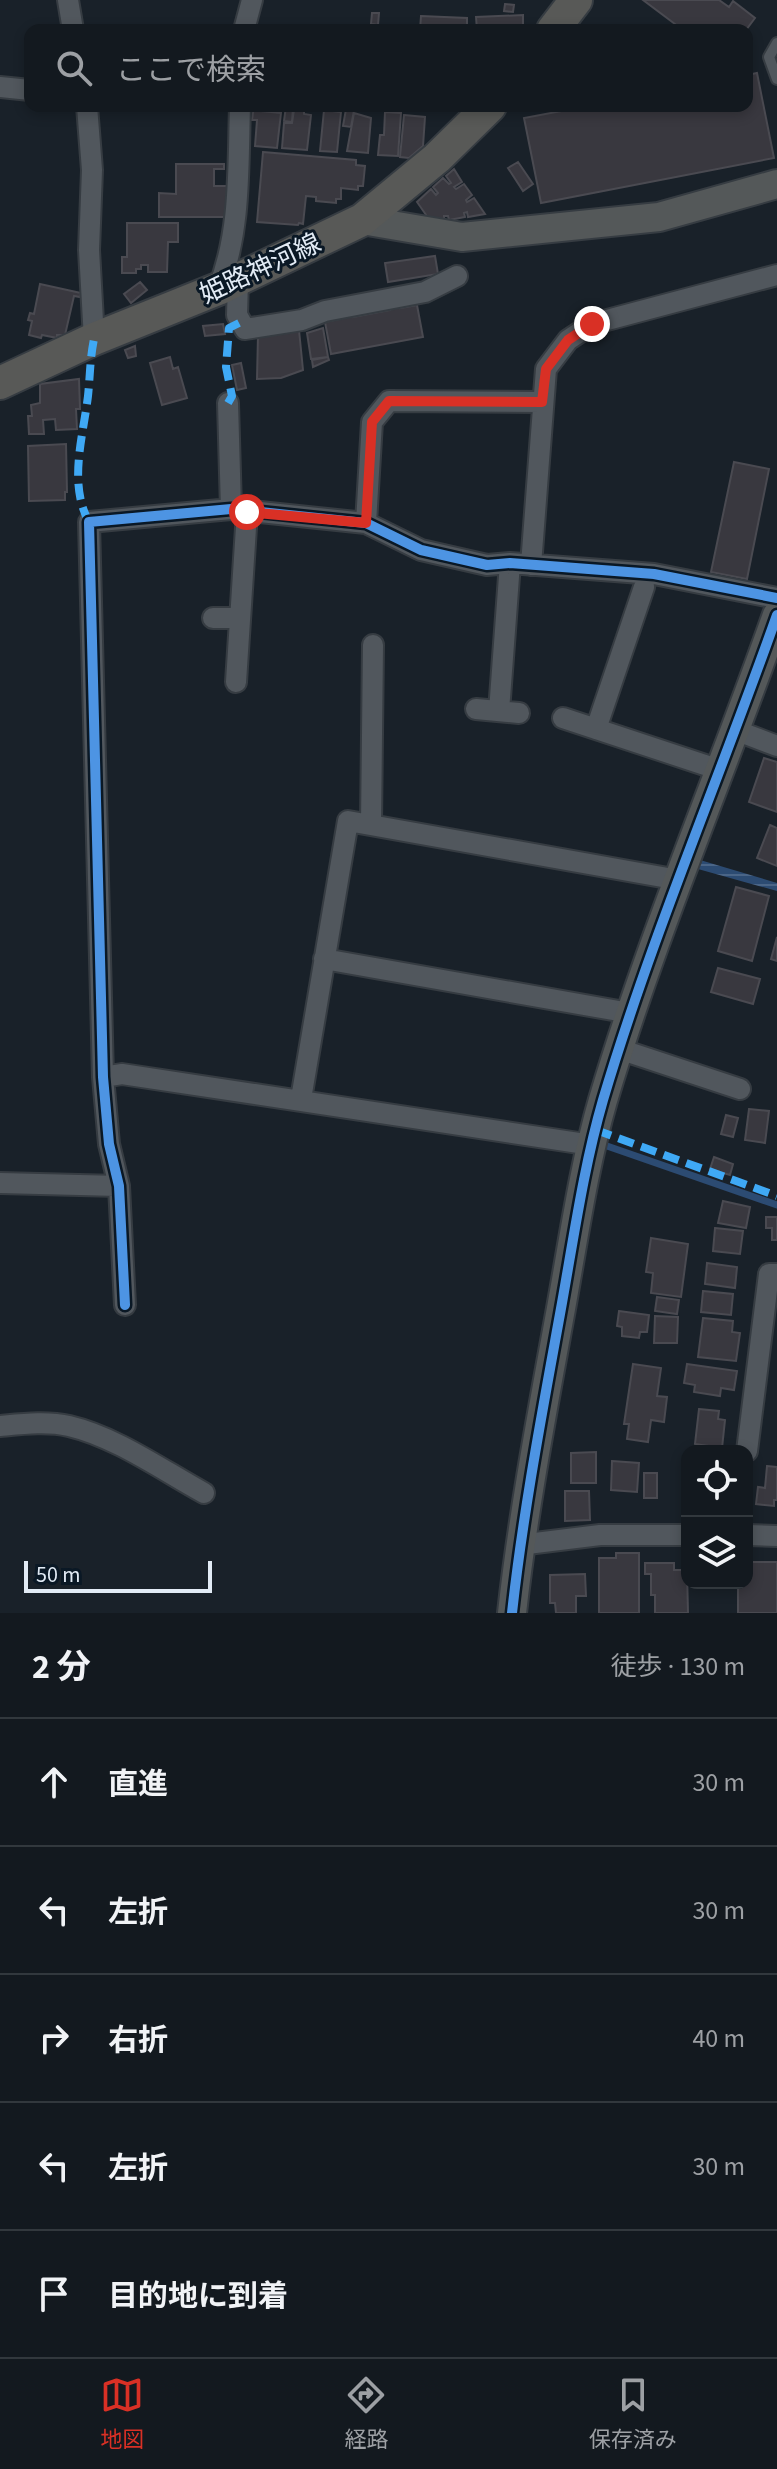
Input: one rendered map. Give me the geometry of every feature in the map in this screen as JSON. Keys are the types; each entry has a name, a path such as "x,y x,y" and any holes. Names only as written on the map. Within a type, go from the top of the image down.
{"main road":[{"path":"558,24 576,0"},
{"name":"姫路神河線","path":"9,372 228,284 362,220 437,158 484,112"}],"street":[{"path":"68,0 72,24"},
{"path":"246,24 252,0"},
{"path":"0,87 24,89"},
{"path":"87,112 92,170 89,250 94,339"},
{"path":"240,112 237,208 228,284 237,315 245,329 302,320 325,311 425,292 457,276"},
{"path":"362,220 462,237 659,217 777,184"},
{"path":"476,709 509,712 520,564 546,369 568,340 592,324 777,275"},
{"path":"366,523 372,422 389,401 542,402"},
{"path":"228,403 239,511 240,618 236,682"},
{"path":"125,1305 119,1186 109,1144 103,1077 89,522 239,511 366,523 421,550 487,565 520,564 654,574 777,598"},
{"path":"596,729 644,587"},
{"path":"512,1613 519,1545 592,1145 630,1013 777,615"},
{"path":"213,618 240,618"},
{"path":"371,825 373,645"},
{"path":"563,718 720,770"},
{"path":"735,730 777,746"},
{"path":"301,1099 348,821 679,880"},
{"path":"324,959 630,1013"},
{"path":"619,1049 740,1089"},
{"path":"103,1077 122,1074 592,1145"},
{"path":"0,1183 119,1186"},
{"path":"748,1445 769,1274 777,1274"},
{"path":"0,1426 28,1423 67,1425 103,1437 204,1493"},
{"path":"519,1545 600,1535 681,1535"},
{"path":"753,1535 777,1536"}],"lane":[{"path":"777,43 769,57 777,79"}],"water":[{"path":"700,860 777,883 777,891 698,869"}],"building":[{"path":"643,0 719,0 729,7 733,1 755,18 750,24 675,24"},
{"path":"505,4 514,5 513,12 504,11"},
{"path":"372,13 379,13 378,24 371,24"},
{"path":"523,15 523,24 477,24 476,17"},
{"path":"421,16 467,18 467,24 420,24"},
{"path":"757,73 774,158 541,203 524,118 556,112 753,112 753,74"},
{"path":"253,112 281,113 277,148 255,146 257,120 252,120"},
{"path":"285,112 293,112 292,122 284,121"},
{"path":"294,112 311,115 307,150 282,148 284,123 292,123"},
{"path":"324,112 341,112 337,152 320,151"},
{"path":"345,112 354,112 351,127 343,126"},
{"path":"385,112 401,113 398,156 378,155 380,135 384,135"},
{"path":"354,113 371,118 368,153 347,151"},
{"path":"404,115 425,117 423,146 409,158 400,157"},
{"path":"263,152 356,160 356,165 365,166 363,186 358,186 358,190 341,188 341,199 336,199 336,203 316,201 316,197 306,196 303,224 257,222"},
{"path":"518,162 533,184 523,191 508,168"},
{"path":"176,164 224,164 224,169 214,169 214,186 229,186 229,217 159,217 159,193 176,194"},
{"path":"454,169 462,182 454,187 456,189 464,184 472,195 467,202 474,198 485,214 468,217 467,212 464,213 465,217 449,220 448,216 444,216 444,220 431,222 417,202 431,189 436,195 438,193 433,187 443,178 451,183 446,176"},
{"path":"127,223 178,223 178,242 168,242 167,272 148,272 148,265 141,265 136,273 122,273 122,257 127,257"},
{"path":"435,256 438,274 388,282 385,263"},
{"path":"140,282 147,290 131,303 124,294"},
{"path":"40,284 81,293 80,297 74,296 65,335 57,335 57,338 42,335 41,338 29,335 32,321 28,320 30,313 34,314"},
{"path":"399,305 400,308 417,305 423,337 331,354 325,322 353,313 353,317 390,310 389,307"},
{"path":"223,324 225,334 205,336 203,326"},
{"path":"323,328 328,357 311,359 307,333"},
{"path":"299,330 303,370 281,378 257,379 258,335"},
{"path":"135,346 136,356 128,358 125,350"},
{"path":"170,357 173,369 178,367 187,398 162,405 150,363"},
{"path":"328,357 329,360 313,367 312,360"},
{"path":"241,363 246,388 237,390 232,365"},
{"path":"79,379 77,429 56,430 55,419 43,420 44,434 29,434 28,416 32,416 31,405 40,403 40,384"},
{"path":"66,444 65,500 29,501 28,446"},
{"path":"734,462 769,469 747,579 711,572"},
{"path":"764,758 777,762 777,812 749,802"},
{"path":"770,825 777,828 777,866 757,858"},
{"path":"736,887 769,896 752,961 718,951"},
{"path":"777,937 777,961 771,959"},
{"path":"718,968 760,979 753,1004 711,992"},
{"path":"749,1109 769,1111 765,1143 745,1140"},
{"path":"726,1115 738,1118 733,1137 721,1134"},
{"path":"714,1157 733,1164 730,1175 710,1169"},
{"path":"723,1201 750,1207 746,1228 718,1223"},
{"path":"766,1217 777,1217 777,1240 772,1240 772,1228 766,1228"},
{"path":"715,1228 743,1231 740,1254 713,1251"},
{"path":"651,1238 688,1244 681,1297 651,1293 653,1273 646,1272"},
{"path":"707,1263 737,1267 735,1288 705,1284"},
{"path":"703,1291 733,1294 731,1315 701,1312"},
{"path":"657,1297 679,1300 677,1314 655,1311"},
{"path":"619,1311 649,1315 647,1332 640,1332 639,1338 622,1336 622,1327 617,1326"},
{"path":"655,1316 678,1317 677,1343 654,1343"},
{"path":"703,1318 733,1321 732,1332 740,1333 736,1361 698,1357"},
{"path":"633,1364 661,1368 657,1396 667,1397 664,1422 651,1420 648,1442 627,1439 629,1424 624,1424"},
{"path":"687,1364 737,1371 734,1390 721,1388 720,1396 694,1392 695,1385 684,1383"},
{"path":"699,1409 719,1411 718,1419 725,1420 722,1445 695,1444"},
{"path":"596,1452 596,1483 571,1483 571,1453"},
{"path":"612,1461 639,1463 637,1492 611,1490"},
{"path":"767,1466 777,1467 777,1500 774,1500 774,1506 756,1504 758,1487 765,1488"},
{"path":"644,1473 657,1473 657,1498 644,1498"},
{"path":"565,1491 589,1491 590,1520 565,1521"},
{"path":"616,1553 639,1553 639,1613 599,1613 599,1558 616,1558"},
{"path":"753,1562 777,1562 777,1613 738,1613 738,1589 753,1589"},
{"path":"645,1563 674,1563 674,1570 681,1570 681,1589 687,1589 688,1613 655,1613 651,1574 645,1574"},
{"path":"585,1574 586,1596 576,1596 576,1613 556,1613 555,1603 550,1603 550,1575"}],"waterway":[{"path":"607,1146 777,1205"}],"marked path":[{"path":"228,403 232,396 226,367 229,328 241,322"},
{"path":"89,522 79,492 78,476 94,339"},
{"path":"596,1130 777,1196"}],"cycle path":[{"path":"125,1305 119,1186 109,1144 103,1077 89,522 231,509 366,523 421,550 487,565 510,563 654,574 777,598"},
{"path":"512,1613 540,1426 596,1126 643,977 777,615"}],"route":[{"path":"247,512 366,523 372,422 389,401 542,402 546,369 568,340 592,324"}]}
